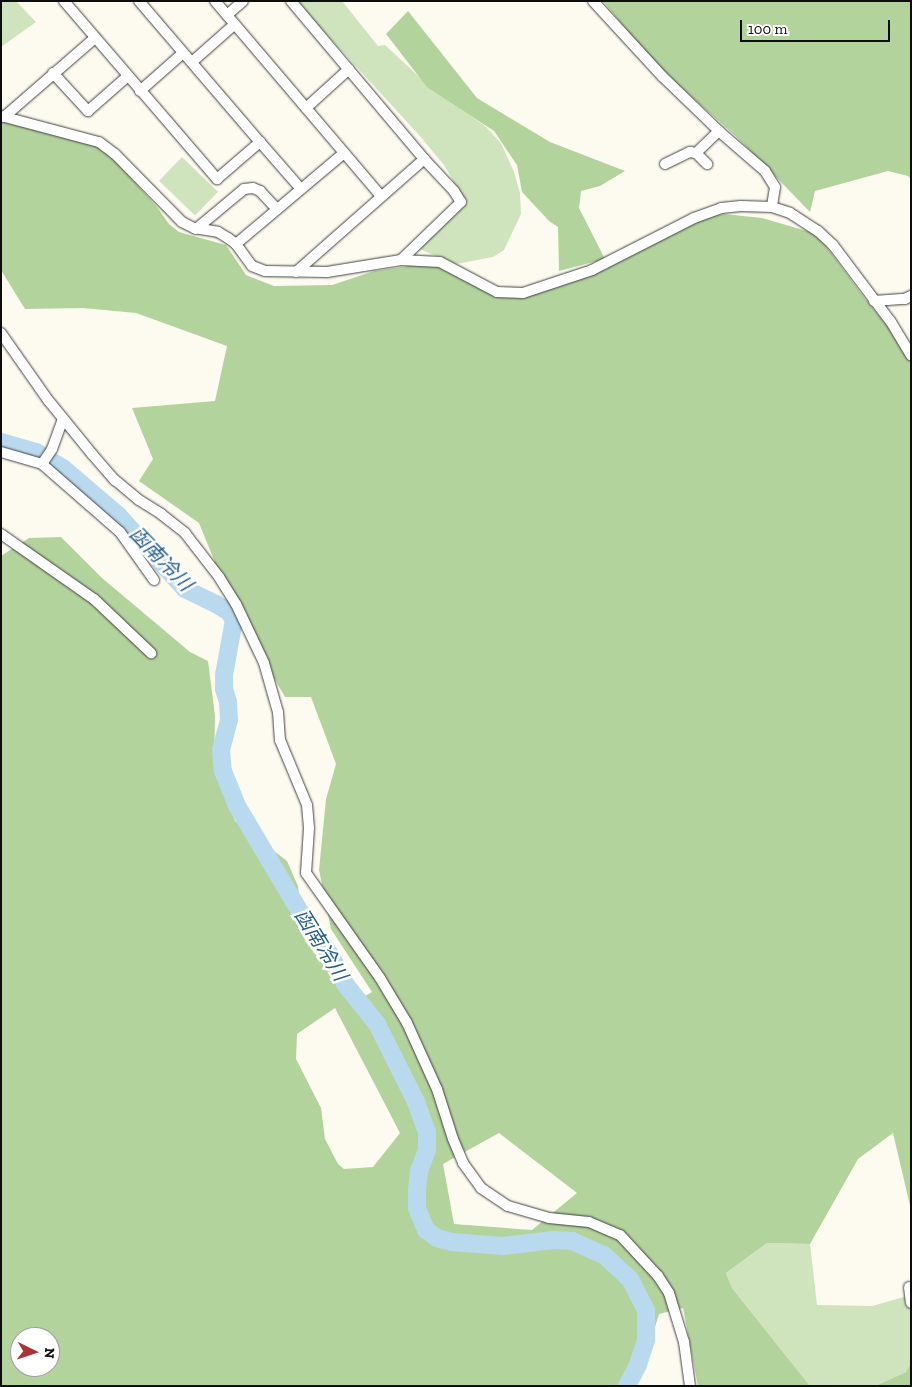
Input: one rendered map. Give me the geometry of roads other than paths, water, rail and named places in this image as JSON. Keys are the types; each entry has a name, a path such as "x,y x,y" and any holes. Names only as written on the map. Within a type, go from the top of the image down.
{"street":[{"path":"79,1 67,5 217,179 260,142"},
{"path":"139,1 301,189"},
{"path":"216,1 381,196"},
{"path":"228,15 243,1"},
{"path":"291,1 424,159 454,191 461,202 401,260"},
{"path":"593,1 663,77 771,178 774,187 772,207"},
{"path":"192,62 235,24"},
{"path":"3,117 95,38"},
{"path":"140,91 183,53"},
{"path":"306,108 349,70"},
{"path":"53,73 88,112 128,76"},
{"path":"3,117 99,142 115,154 182,222 196,229 218,232 236,244 252,266 257,269 327,272 401,260 440,262 496,292 523,293 592,270 694,218 721,208 741,206 772,207 790,213 818,231 833,245 891,322 911,355"},
{"path":"696,153 719,131"},
{"path":"665,164 690,152 696,153 707,164"},
{"path":"236,244 344,153"},
{"path":"296,272 424,159"},
{"path":"196,229 225,206 235,195 249,188 260,191 277,210"},
{"path":"874,301 905,299 911,296"},
{"path":"1,333 63,419 115,480 185,533 219,577 236,604 264,663 278,712 280,740 307,805 306,873 380,978 407,1022 437,1089 463,1163 481,1188 508,1206 549,1218 589,1222 620,1235 658,1276 669,1293 684,1342 690,1386"},
{"path":"42,464 52,449 63,419"},
{"path":"1,452 42,464 120,532 154,580"},
{"path":"1,534 94,599 151,653"},
{"path":"909,1287 911,1303"}],"waterway":[{"name":"函南冷川","path":"1,442 36,452 63,468 118,515 185,589 229,612 234,620 224,675 224,689 228,702 229,720 221,750 223,771 236,804 302,915 331,956 345,984 377,1024 416,1102 427,1132 427,1150 419,1171 417,1191 417,1208 426,1230 437,1238 452,1242 503,1246 554,1240 572,1241 604,1255 630,1279 646,1310 646,1340 638,1365 627,1386"}]}
